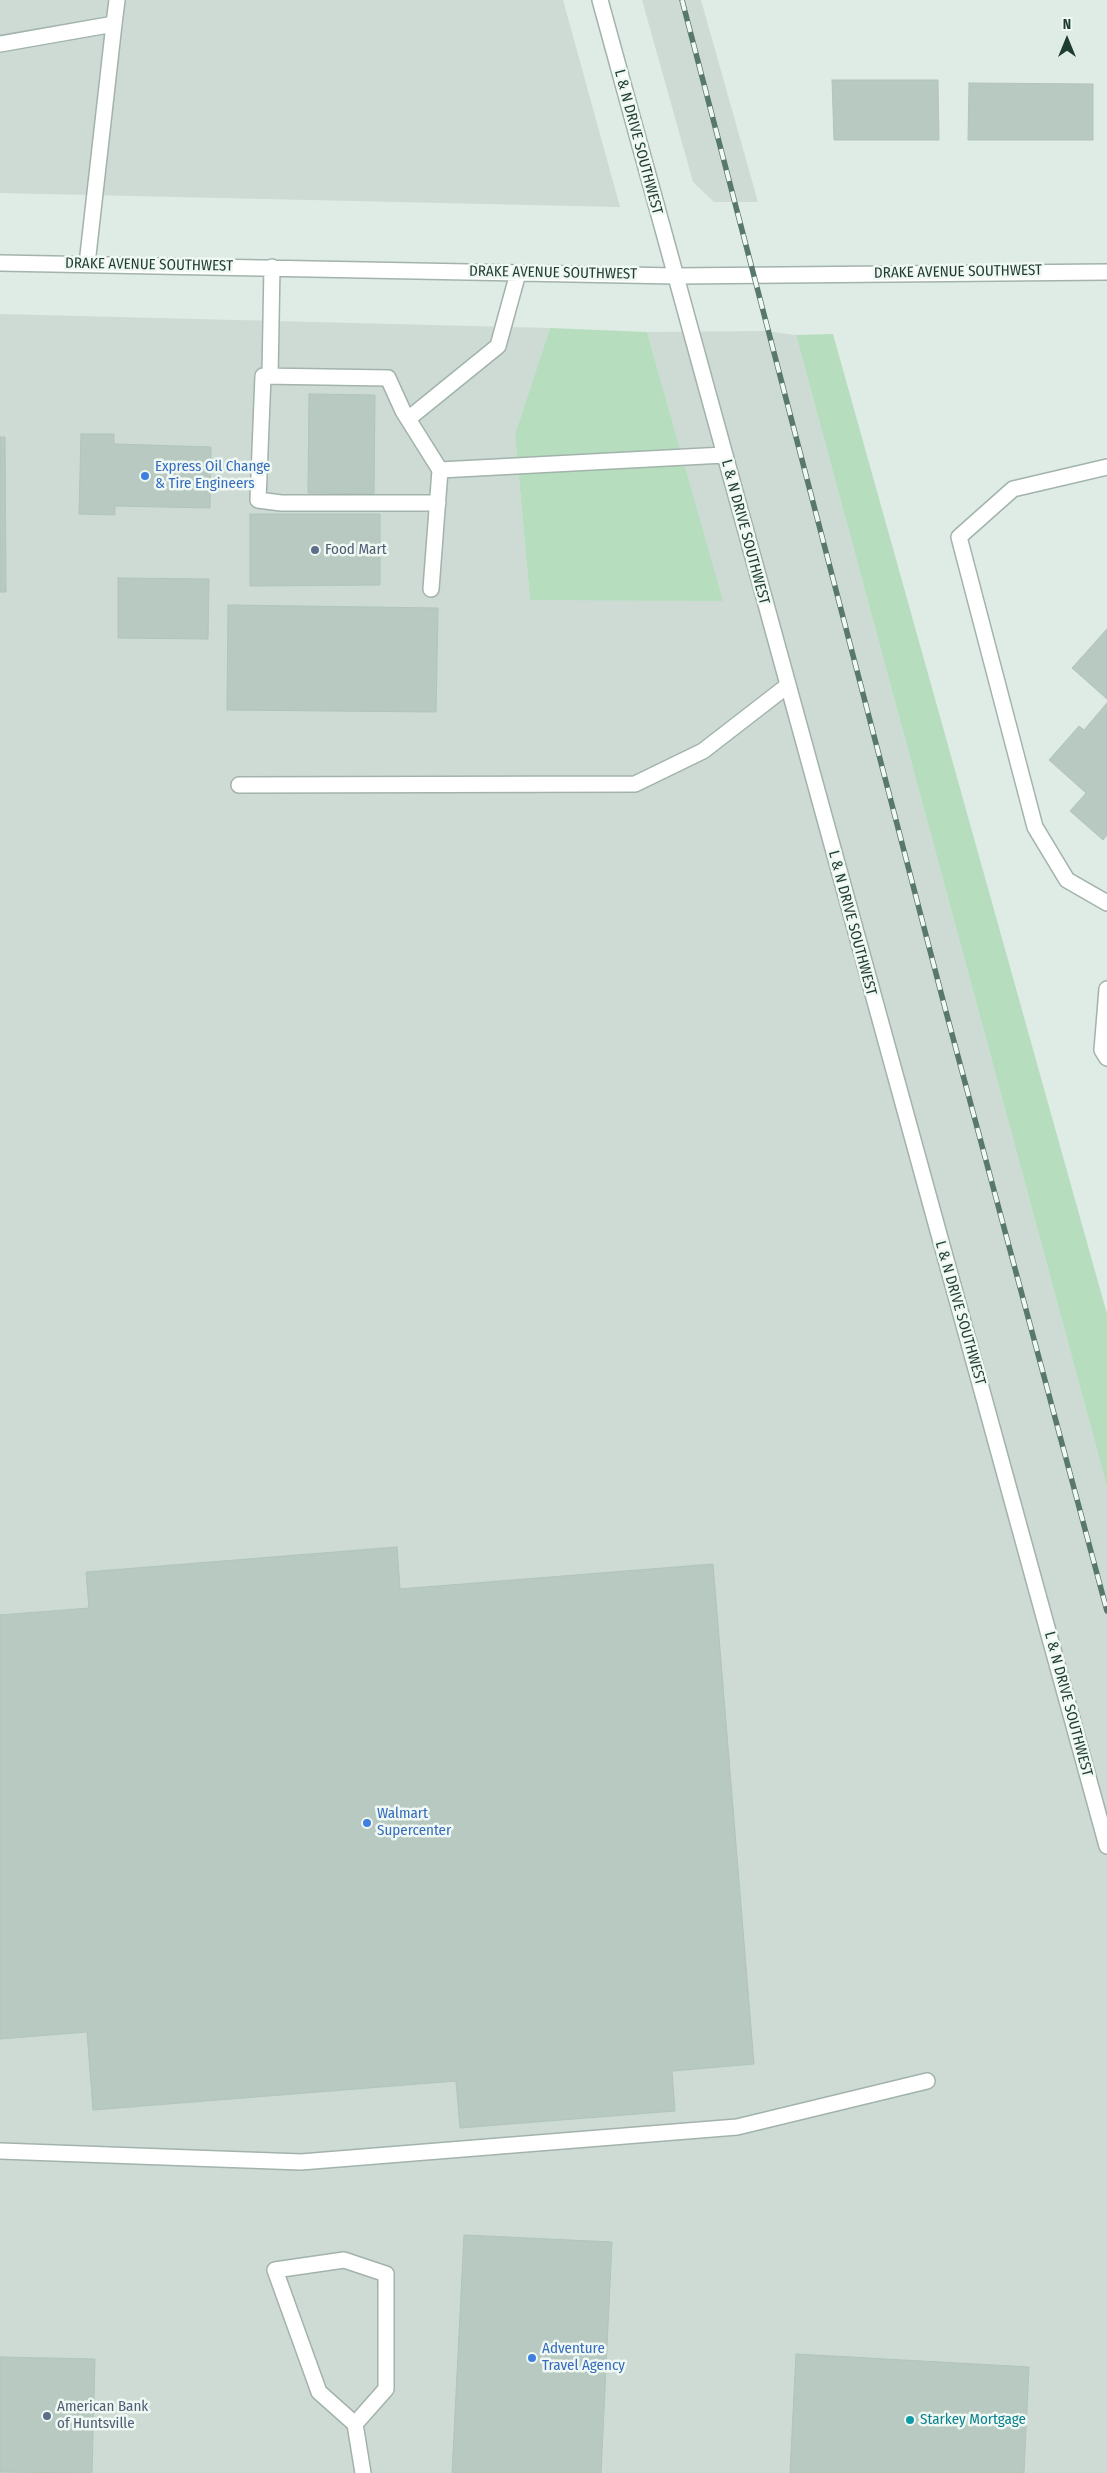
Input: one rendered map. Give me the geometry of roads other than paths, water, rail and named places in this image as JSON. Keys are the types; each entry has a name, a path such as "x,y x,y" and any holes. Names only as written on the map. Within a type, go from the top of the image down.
{"street":[{"path":"87,264 117,0"},
{"name":"L & N DRIVE SOUTHWEST","path":"600,0 1107,1846"},
{"path":"0,44 114,24"},
{"name":"DRAKE AVENUE SOUTHWEST","path":"0,263 676,276 1107,272"},
{"path":"270,376 272,268"},
{"path":"408,419 498,346 518,273"},
{"path":"432,589 438,503 440,470 408,419 388,378 263,376 258,500 282,503 438,503"},
{"path":"440,470 724,454"},
{"path":"1107,467 1013,489 959,537 1036,827 1066,880 1107,903"},
{"path":"239,785 635,784 703,750 787,686"},
{"path":"1107,989 1102,1050 1107,1058"},
{"path":"0,2151 302,2162 737,2127 926,2081"},
{"path":"355,2424 386,2390 386,2274 344,2260 275,2270 319,2392 355,2424 363,2473"}],"railway":[{"path":"682,0 945,1008 1107,1611"}],"place":[{"name":"Express Oil Change & Tire Engineers","path":"145,476"},
{"name":"Food Mart","path":"315,550"},
{"name":"Walmart Supercenter","path":"367,1823"},
{"name":"Adventure Travel Agency","path":"532,2358"},
{"name":"American Bank of Huntsville","path":"47,2416"},
{"name":"Starkey Mortgage","path":"910,2420"}]}
